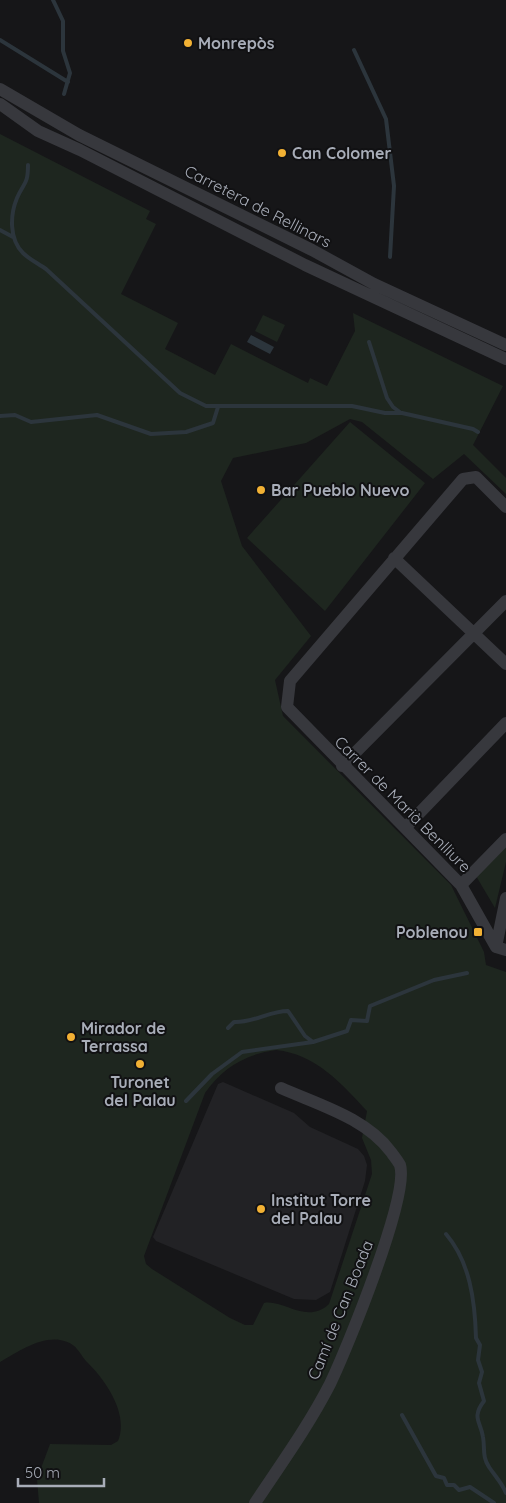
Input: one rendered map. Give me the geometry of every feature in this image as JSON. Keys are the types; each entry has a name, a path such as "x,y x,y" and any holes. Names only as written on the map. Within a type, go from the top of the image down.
{"street":[{"name":"Carretera de Rellinars","path":"0,89 88,139 312,250 374,284 506,345"},
{"name":"Carretera de Rellinars","path":"0,104 29,125 52,138 80,150 305,265 506,359"},
{"path":"506,507 476,477 463,479 394,558 474,631 506,664"},
{"name":"Carrer de Marià Benlliure","path":"394,558 290,681 287,707 342,766 461,885 501,948"},
{"path":"342,766 506,600"},
{"path":"405,828 506,723"},
{"path":"461,885 506,839"},
{"path":"501,948 506,898"},
{"name":"Camí de Can Boada","path":"255,1503 329,1385 340,1362 393,1218 401,1182 400,1164 372,1132 343,1115 281,1088"}],"shaded area":[{"path":"0,134 150,211 146,219 156,224 121,294 178,323 165,349 215,375 231,344 308,383 310,378 327,386 355,331 353,313 503,386 473,445 506,478 506,494 464,454 433,479 362,422 350,419 306,443 233,458 221,481 242,546 311,636 275,680 283,716 451,885 484,952 486,965 506,972 506,1503 39,1503 37,1479 50,1444 111,1445 118,1441 121,1431 118,1409 102,1379 77,1349 66,1341 52,1340 37,1343 0,1362","holes":["276,1050 304,1057 327,1072 367,1111 362,1138 371,1160 372,1174 329,1304 321,1310 304,1312 279,1304 264,1303 253,1325 245,1325 230,1318 152,1269 146,1264 144,1256 205,1093 227,1069 245,1059"]},
{"path":"263,315 285,325 277,342 255,331"},
{"path":"251,335 274,347 270,354 247,342"},
{"path":"350,422 425,483 325,611 247,538"},
{"path":"506,846 506,862 495,908 476,876"},
{"name":"Institut Torre del Palau","path":"223,1082 294,1113 310,1127 358,1149 364,1156 367,1165 365,1181 330,1292 316,1300 294,1299 156,1241 153,1237 218,1084"}],"waterway":[{"path":"53,0 63,21 63,51 70,73 64,94"},
{"path":"0,40 68,82"},
{"path":"354,50 386,119 394,186 390,257"},
{"path":"28,165 26,180 17,198 12,219 13,234 18,247 25,255 46,269 180,393 206,406 352,406 385,413 402,413 473,429 478,432"},
{"path":"0,230 13,237"},
{"path":"369,342 387,398 393,407 401,413"},
{"path":"0,416 15,415 31,422 97,415 151,434 186,432 213,423 218,407"},
{"path":"186,1101 212,1074 242,1052 313,1042 347,1031 351,1020 367,1021 370,1006 434,980 467,973"},
{"path":"228,1028 234,1022 248,1021 288,1011 305,1036 313,1042"},
{"path":"446,1234 461,1257 470,1283 476,1338 480,1345 478,1360 482,1372 479,1383 484,1401 477,1416 483,1437 485,1460 506,1493"},
{"path":"402,1415 436,1476 444,1478 447,1485 454,1485 459,1490 470,1487 494,1503"}],"place":[{"name":"Monrepòs","path":"188,43"},
{"name":"Can Colomer","path":"282,153"},
{"name":"Bar Pueblo Nuevo","path":"261,490"},
{"name":"Poblenou","path":"478,932"},
{"name":"Mirador de Terrassa","path":"71,1037"},
{"name":"Turonet del Palau","path":"140,1064"},
{"name":"Institut Torre del Palau","path":"261,1209"}]}
